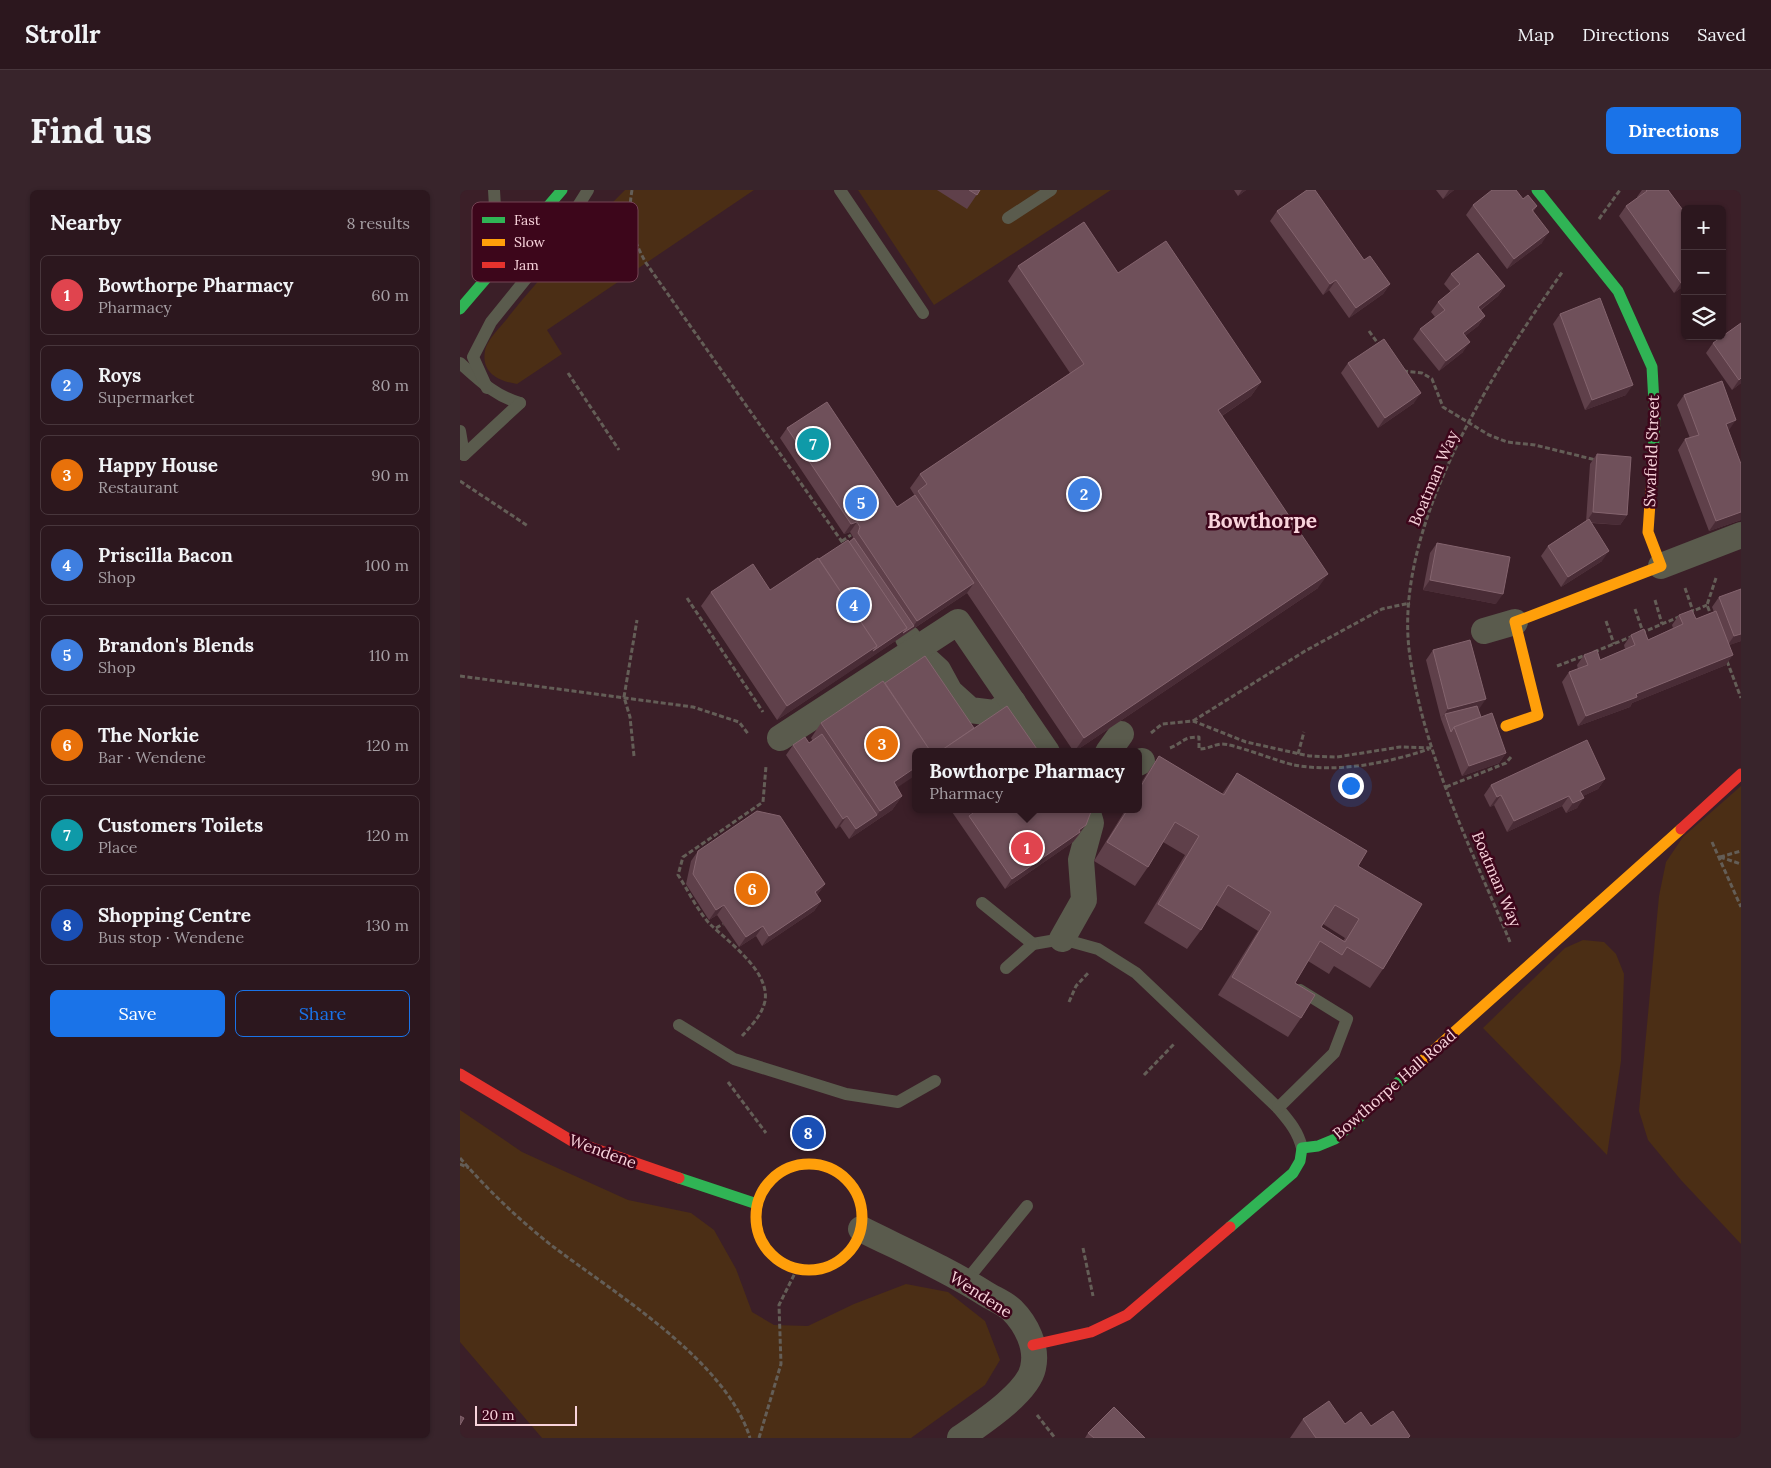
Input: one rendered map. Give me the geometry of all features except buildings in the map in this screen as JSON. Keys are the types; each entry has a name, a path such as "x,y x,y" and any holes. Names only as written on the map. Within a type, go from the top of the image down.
{"street":[{"path":"552,202 562,190"},
{"name":"Swafield Street","path":"1537,190 1618,291 1652,367 1656,421 1648,532 1661,566"},
{"path":"460,308 483,282"},
{"path":"1484,631 1515,622 1741,535"},
{"path":"780,738 911,642 968,616 1013,702 1046,737"},
{"path":"1506,726 1538,714 1515,622"},
{"path":"911,642 938,670 950,692 970,710 994,713 1013,702"},
{"name":"Bowthorpe Hall Road","path":"1302,1148 1318,1146 1335,1139 1618,887 1696,813 1741,774"},
{"path":"1062,939 1084,900 1081,860 1091,823 1088,813"},
{"name":"Wendene","path":"460,1074 572,1142 757,1204"},
{"path":"960,1438 988,1419 1019,1392 1033,1369 1033,1345 1098,1329 1128,1315 1293,1174 1300,1161 1302,1148"},
{"path":"800,1164 821,1164 841,1173 855,1188 862,1206 861,1229 852,1248 838,1262 816,1270 797,1269 777,1260 763,1245 756,1224 757,1204 765,1185 780,1171 800,1164"},
{"name":"Wendene","path":"861,1229 966,1281 1011,1310 1028,1332 1033,1345"}],"lane":[{"path":"580,202 588,190"},
{"path":"840,190 923,313"},
{"path":"1008,218 1051,190"},
{"path":"487,388 473,357 491,322 523,282"},
{"path":"460,363 487,388 506,399 520,403 464,455 460,431"},
{"path":"982,903 1033,944"},
{"path":"1006,968 1033,944 1062,939 1098,949 1136,973 1278,1108 1293,1125 1299,1136 1302,1148"},
{"path":"1278,1108 1334,1053 1347,1019 1298,988"},
{"path":"679,1024 734,1059 846,1094 898,1102 935,1080"},
{"path":"966,1281 1027,1206"}],"path":[{"name":"Boatman Way","path":"1524,969 1485,886 1432,748 1418,699 1409,648 1410,578 1428,513 1492,379 1529,320 1580,246"},
{"path":"638,249 646,263 846,547"},
{"path":"1369,331 1381,347"},
{"path":"1398,370 1422,373 1432,379 1443,407 1489,435 1507,442 1535,445 1598,460"},
{"path":"568,373 619,450"},
{"path":"460,481 528,526"},
{"path":"842,541 851,535"},
{"path":"1706,548 1716,576 1707,605 1714,624"},
{"path":"687,598 780,738"},
{"path":"1125,748 1130,729 1138,741 1162,724 1193,721 1305,651 1356,623 1382,609 1410,603"},
{"path":"1528,675 1572,661 1707,605"},
{"path":"634,756 630,717 624,697 637,620"},
{"path":"1724,652 1741,698"},
{"path":"460,676 693,707 739,722 750,737"},
{"path":"1193,721 1246,742 1309,756 1337,756 1400,747 1432,748"},
{"path":"1446,787 1506,763 1513,754 1506,726"},
{"path":"1298,754 1304,732"},
{"path":"1142,749 1176,746 1186,737 1198,736 1199,749 1210,749 1222,744 1294,765 1329,768 1398,759 1432,748"},
{"path":"764,760 766,768 763,802 683,857 678,875 712,926 741,952 764,984 765,1001 759,1016 742,1037 726,1076 730,1087 766,1133"},
{"path":"1696,813 1719,857 1741,907"},
{"path":"739,819 743,825"},
{"path":"693,850 698,856"},
{"path":"1719,857 1741,851"},
{"path":"1719,857 1741,864"},
{"path":"716,928 723,924"},
{"path":"1068,1002 1076,986 1109,956"},
{"path":"1144,1075 1191,1025"},
{"path":"460,1158 507,1208 552,1245 620,1293 687,1351 724,1388 745,1422 750,1438"},
{"path":"460,1164 470,1169"},
{"path":"1083,1248 1096,1307 1098,1329"},
{"path":"759,1438 781,1364 780,1305 797,1269"}],"shaded area":[{"path":"625,190 754,190 638,268 638,202 613,202"},
{"path":"858,190 1111,190 934,305"},
{"path":"538,282 618,282 547,330 562,354 517,384 504,381 493,375 484,359 486,346"},
{"path":"1741,786 1741,1244 1681,1180 1648,1140 1639,1111 1659,896 1666,862 1683,837"},
{"path":"1583,940 1604,942 1616,954 1624,974 1621,1061 1607,1155 1483,1028 1565,948"},
{"path":"460,1110 522,1152 628,1200 691,1213 714,1230 736,1269 752,1312 774,1325 808,1326 854,1304 906,1284 948,1292 985,1321 1000,1360 985,1385 911,1438 542,1438 460,1342"}],"traffic: fast":[{"path":"552,202 562,190"},
{"path":"1537,190 1618,291 1652,367 1655,421 1651,488"},
{"path":"460,309 483,282"},
{"path":"1230,1227 1293,1173 1300,1161 1302,1148 1318,1146 1335,1139 1423,1060"},
{"path":"679,1178 757,1204"}],"traffic: slow":[{"path":"1506,726 1538,715 1515,622 1661,566 1648,532 1651,488"},
{"path":"1423,1060 1681,829"},
{"path":"809,1164 829,1168 847,1179 858,1197 862,1217 858,1237 847,1255 829,1266 809,1270 789,1266 771,1255 760,1237 756,1217 760,1197 771,1179 789,1168 809,1164"}],"traffic: jam":[{"path":"1681,829 1741,774"},
{"path":"460,1074 572,1141 679,1178"},
{"path":"1033,1345 1091,1332 1127,1315 1230,1227"}],"place":[{"name":"Customers Toilets","path":"813,444"},
{"name":"Roys","path":"1084,494"},
{"name":"Brandon's Blends","path":"861,503"},
{"name":"Priscilla Bacon","path":"854,605"},
{"name":"Happy House","path":"882,744"},
{"name":"Bowthorpe Pharmacy","path":"1027,848"},
{"name":"The Norkie","path":"752,889"},
{"name":"Shopping Centre","path":"808,1133"}],"district":[{"name":"Bowthorpe","path":"1262,520"}]}
